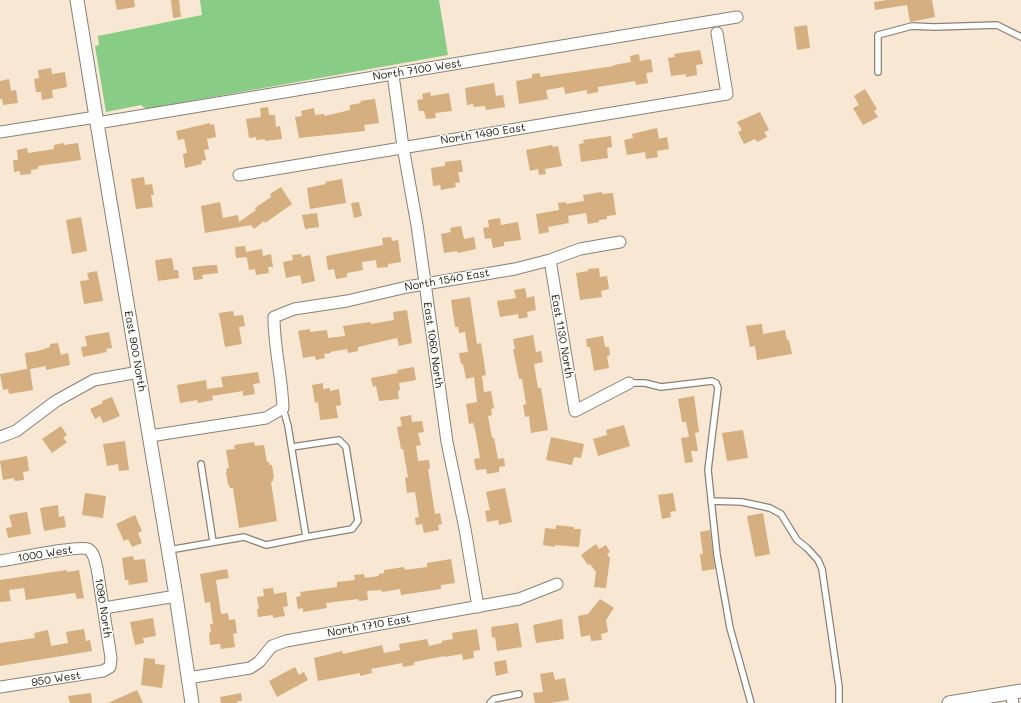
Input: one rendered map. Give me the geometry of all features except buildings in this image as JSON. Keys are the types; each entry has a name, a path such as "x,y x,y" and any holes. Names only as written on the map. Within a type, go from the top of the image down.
{"street":[{"name":"East 900 North","path":"77,0 169,550 192,703"},
{"name":"North 7100 West","path":"0,132 96,120 737,17"},
{"name":"North 1490 East","path":"239,174 728,94 717,33"},
{"name":"East 1060 North","path":"394,82 403,147 417,225 447,442 465,529 478,607"},
{"name":"North 1540 East","path":"283,408 282,386 274,335 274,317 294,310 347,301 425,283 515,269 550,260 580,249 620,242"},
{"name":"East 1130 North","path":"550,260 575,411 629,383"},
{"path":"0,438 16,431 56,401 94,380 139,372"},
{"path":"150,436 266,418 283,408"},
{"name":"1000 West","path":"0,561 85,548 90,550"},
{"name":"1090 North","path":"90,550 94,555 104,608 111,658 110,666"},
{"name":"North 1710 East","path":"188,678 250,668 259,662 272,646 286,641 519,599 557,584"},
{"path":"104,608 176,596"},
{"name":"950 West","path":"0,688 91,674 103,671 110,666"},
{"path":"949,703 1015,696"}],"lane":[{"path":"878,72 878,36 912,26 997,26 1021,37"},
{"path":"629,383 645,383 661,387 712,381 716,383 718,388 708,470 711,501 717,555 730,628 751,703"},
{"path":"283,408 292,447 306,537"},
{"path":"169,550 244,537 266,545 352,529 358,521 346,446 339,440 292,447"},
{"path":"201,464 213,542"},
{"path":"711,501 742,502 770,508 780,514 797,540 818,560 822,569 839,688 839,703"},
{"path":"490,703 494,699 519,694"}],"green space":[{"path":"200,0 439,0 448,55 146,109 141,105 106,112 95,46 99,45 98,36 202,15"}]}
